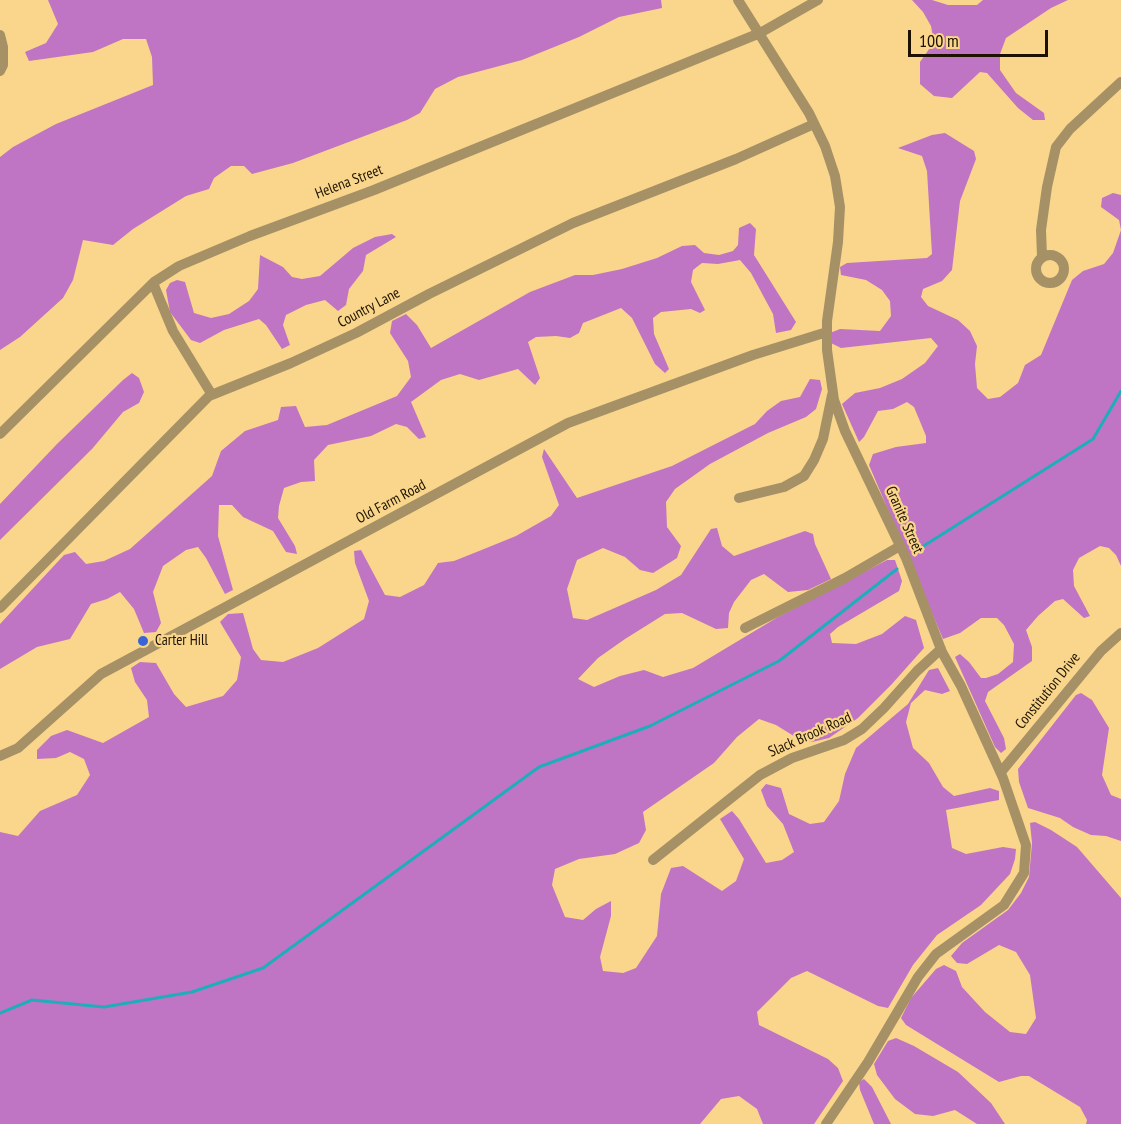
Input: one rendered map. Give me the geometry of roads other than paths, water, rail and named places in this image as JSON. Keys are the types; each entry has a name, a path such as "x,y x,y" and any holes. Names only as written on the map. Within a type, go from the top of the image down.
{"street":[{"name":"Granite Street","path":"738,0 814,124 825,146 835,177 840,207 838,242 826,332 832,392 845,430 900,546 941,649 961,686 1000,772 1026,845 1024,873 1004,905 936,954 918,977 868,1062 826,1124"},
{"name":"Helena Street","path":"0,434 153,284 179,266 250,236 374,190 758,33 818,0"},
{"path":"0,35 3,64 0,71"},
{"path":"1042,256 1041,230 1056,147 1070,129 1121,82"},
{"name":"Country Lane","path":"0,608 212,395 291,363 356,333 573,223 736,159 814,124"},
{"path":"153,284 173,331 212,395"},
{"name":"Old Farm Road","path":"0,756 18,748 102,674 568,423 753,355 826,332"},
{"path":"739,498 784,487 804,476 823,440 832,392"},
{"path":"745,628 845,578 900,546"},
{"name":"Constitution Drive","path":"1000,772 1101,651 1121,633"},
{"name":"Slack Brook Road","path":"653,860 760,775 792,758 844,740 862,729 941,649"}],"waterway":[{"path":"914,552 1093,439 1121,391"},
{"path":"0,1013 32,1000 104,1007 192,992 263,968 539,767 650,726 779,661 897,569"}],"place":[{"name":"Carter Hill","path":"143,641"}]}
